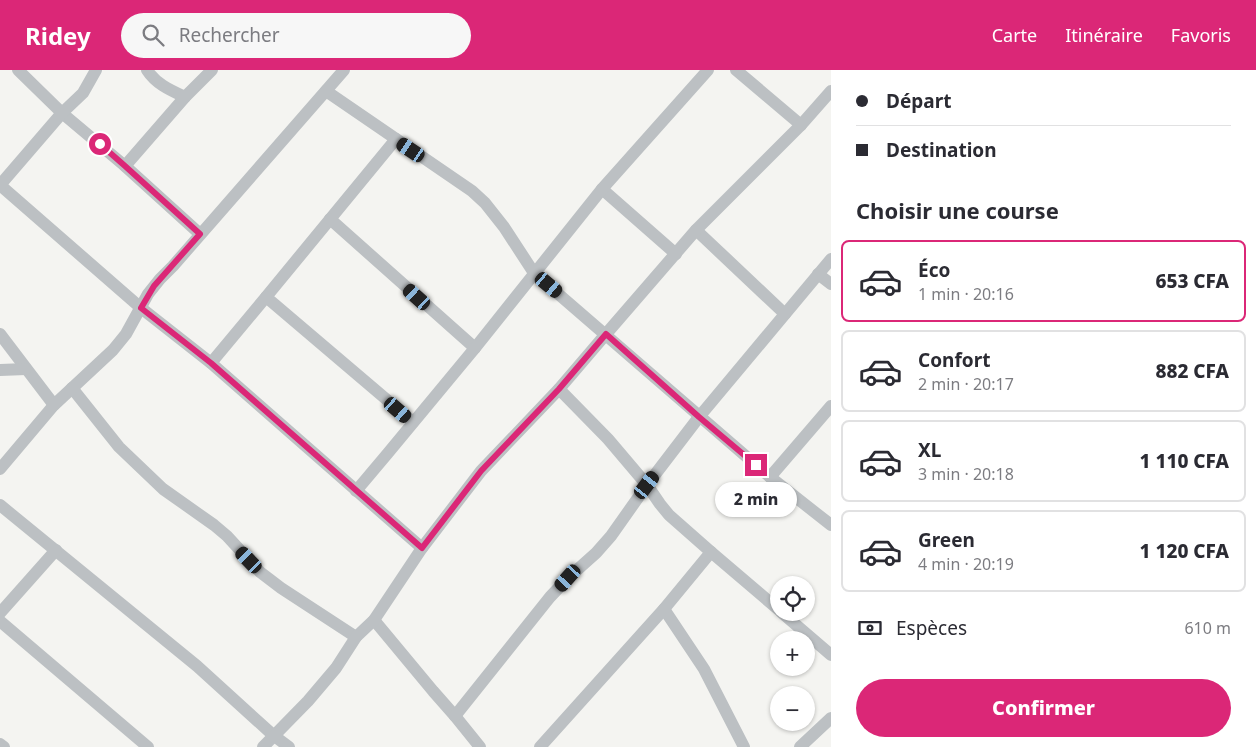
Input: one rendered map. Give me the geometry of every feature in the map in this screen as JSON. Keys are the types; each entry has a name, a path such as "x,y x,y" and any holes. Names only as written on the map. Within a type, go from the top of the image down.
{"street":[{"path":"18,70 62,113 125,166 200,234"},
{"path":"96,70 82,93 62,113 0,185 141,308 211,363 422,548"},
{"path":"147,70 159,84 185,97"},
{"path":"125,166 185,97 212,70"},
{"path":"0,469 54,405 113,350 126,334 154,286 344,70"},
{"path":"356,491 475,348 602,189 708,70"},
{"path":"736,70 801,125"},
{"path":"326,91 472,191 504,226 534,273 770,478 831,525"},
{"path":"263,747 308,701 336,668 356,637 374,620 422,548 481,471 559,389 696,230 801,125 831,91"},
{"path":"211,363 396,139"},
{"path":"602,189 676,254"},
{"path":"330,219 475,348"},
{"path":"696,230 785,314"},
{"path":"455,716 550,597 611,536 699,417 831,258"},
{"path":"818,274 831,284"},
{"path":"266,297 413,422"},
{"path":"0,334 54,405"},
{"path":"0,370 26,369"},
{"path":"72,388 118,447 162,489 227,536 260,572 356,637"},
{"path":"559,389 608,439 647,485 669,515 770,602"},
{"path":"770,478 831,406"},
{"path":"0,505 197,666 273,735 289,747"},
{"path":"0,613 56,550"},
{"path":"540,747 664,609 711,552"},
{"path":"664,609 704,669 744,747"},
{"path":"374,620 480,747"},
{"path":"0,621 148,747"},
{"path":"792,621 831,655"},
{"path":"800,747 831,718"},
{"path":"0,744 4,747"}],"route":[{"path":"100,144 200,234 154,286 141,308 211,363 422,548 481,471 559,389 606,334 756,465"}]}
